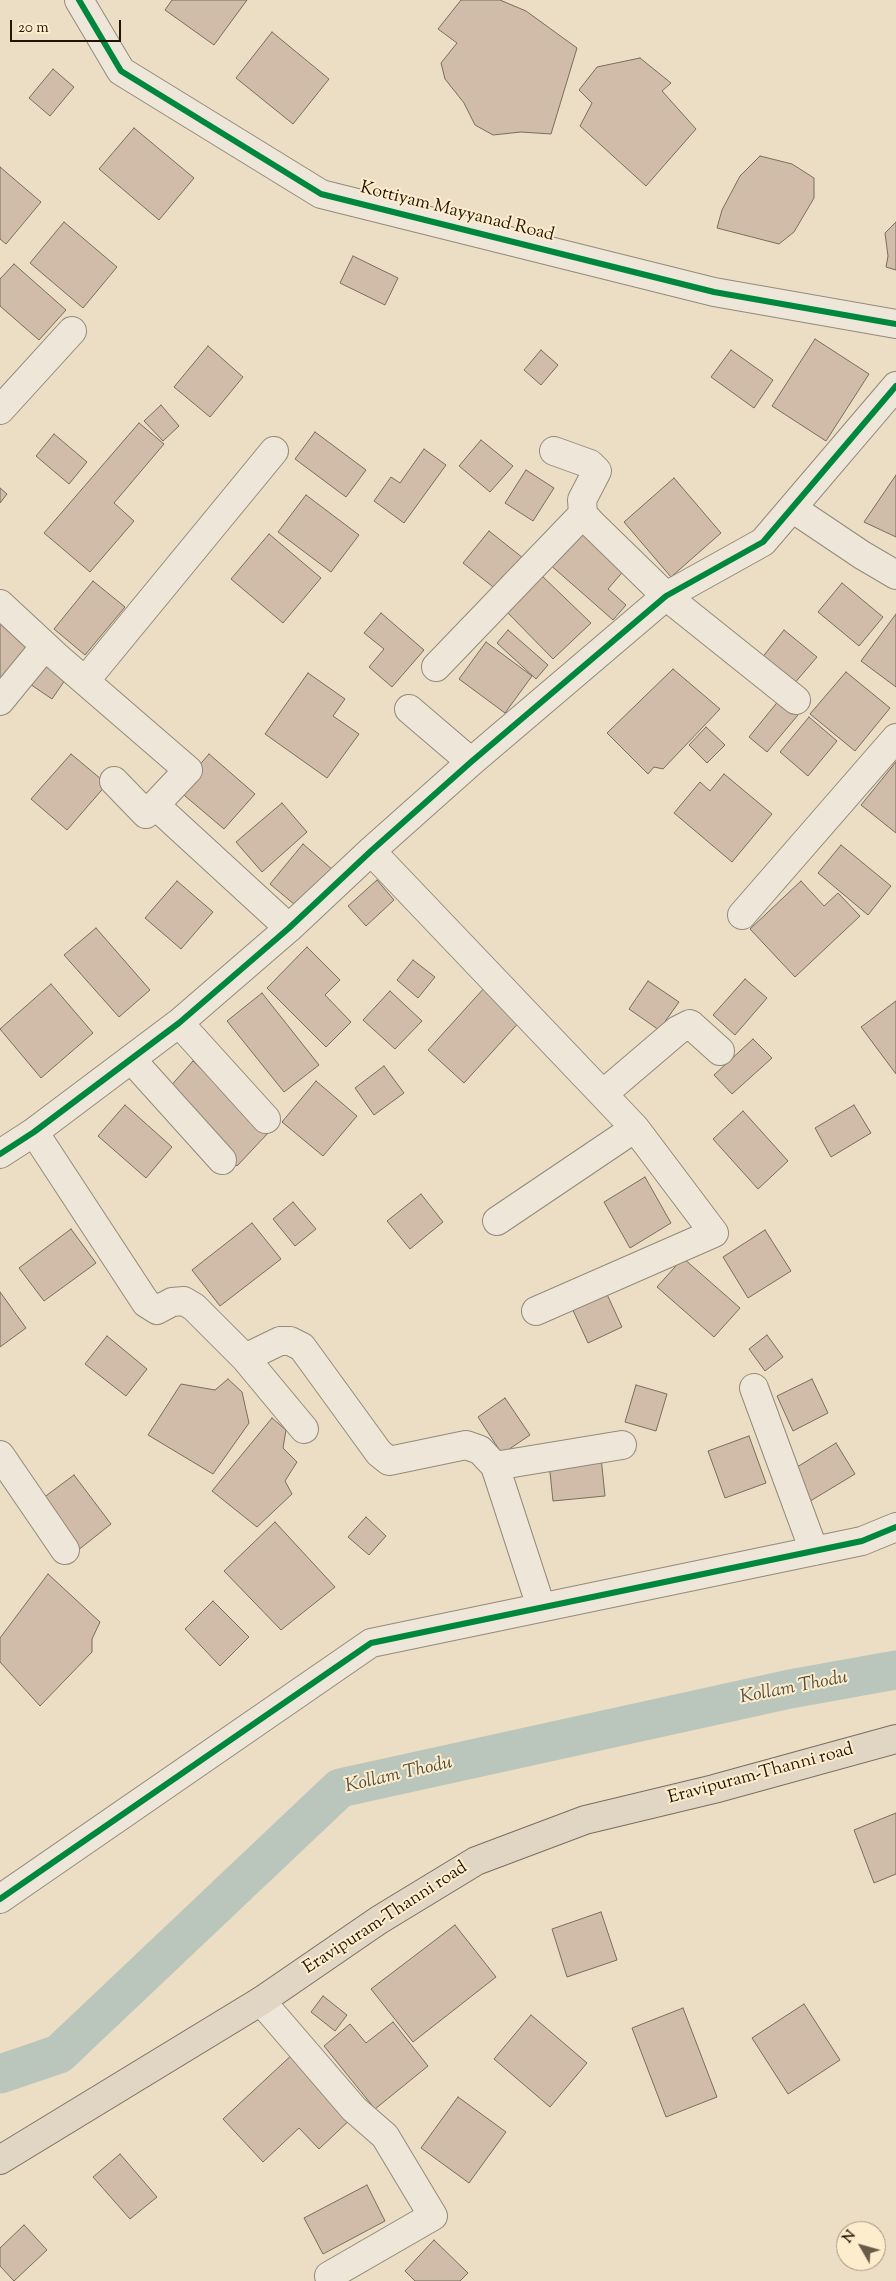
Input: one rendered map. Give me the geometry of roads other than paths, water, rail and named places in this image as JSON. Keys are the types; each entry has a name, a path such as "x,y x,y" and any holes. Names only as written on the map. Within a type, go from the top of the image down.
{"main road":[{"name":"Eravipuram-Thanni road","path":"0,2160 261,2001 379,1920 476,1861 585,1820 714,1789 896,1739"}],"street":[{"name":"Kottiyam Mayyanad Road","path":"80,0 121,71 321,194 714,292 896,324"},
{"path":"0,410 72,331"},
{"path":"0,1154 34,1132 179,1023 289,928 371,851 471,762 666,596 763,542 896,386"},
{"path":"85,681 274,451"},
{"path":"554,451 590,464 597,471 582,500 583,514 666,596 796,700"},
{"path":"792,508 862,555 896,574"},
{"path":"436,667 583,514"},
{"path":"0,604 45,646 188,770 146,814 114,781"},
{"path":"0,702 45,646"},
{"path":"409,709 471,762"},
{"path":"742,915 896,738"},
{"path":"155,805 289,928"},
{"path":"371,851 636,1128 714,1233 536,1311"},
{"path":"179,1023 266,1119"},
{"path":"603,1094 678,1030 690,1024 720,1051"},
{"path":"130,1059 222,1160"},
{"path":"497,1221 636,1128"},
{"path":"34,1132 146,1303 157,1310 172,1302 184,1301 194,1307 245,1358 304,1429"},
{"path":"245,1358 280,1341 290,1341 302,1346 379,1453 390,1461 466,1445 480,1450 495,1466 541,1607"},
{"path":"754,1388 814,1551"},
{"path":"495,1466 622,1445"},
{"path":"0,1455 65,1550"},
{"path":"0,1899 371,1643 862,1541 896,1527"},
{"path":"261,2001 354,2109 384,2136 433,2216 329,2276"}],"waterway":[{"name":"Kollam Thodu","path":"0,2074 59,2054 340,1788 790,1689 896,1670"}]}
